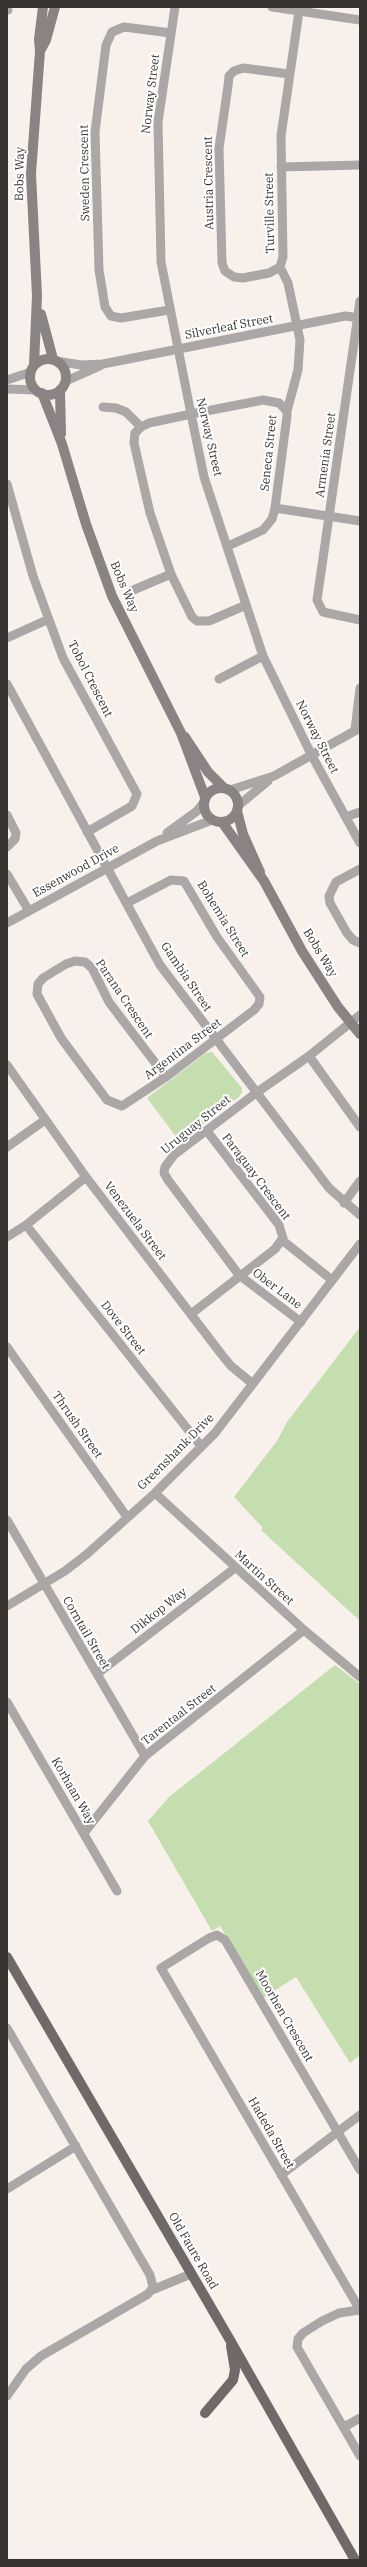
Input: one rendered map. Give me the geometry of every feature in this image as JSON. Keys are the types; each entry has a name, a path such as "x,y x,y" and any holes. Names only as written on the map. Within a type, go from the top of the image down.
{"main road":[{"name":"Old Faure Road","path":"7,1957 230,2340 355,2560"},
{"path":"205,2413 234,2380 235,2370 230,2340"}],"street":[{"name":"Bobs Way","path":"33,369 37,296 31,174 40,51 39,39 43,7"},
{"name":"Bobs Way","path":"40,51 46,40 55,7"},
{"name":"Norway Street","path":"175,7 157,135 161,262 169,310 204,477 263,656 312,756 360,843"},
{"path":"272,7 360,20"},
{"name":"Turville Street","path":"286,411 299,359 300,340 288,282 280,267 283,257 281,136 299,11"},
{"name":"Sweden Crescent","path":"169,310 121,318 111,316 105,307 99,270 95,132 106,46 112,32 124,27 171,33"},
{"name":"Austria Crescent","path":"280,267 269,273 242,278 234,277 225,271 222,263 219,148 229,76 234,71 243,68 289,74"},
{"path":"281,167 360,165"},
{"name":"Bobs Way","path":"37,296 55,360"},
{"name":"Armenia Street","path":"360,301 359,318 317,600 323,612 360,620"},
{"name":"Silverleaf Street","path":"103,364 345,316 359,318"},
{"path":"55,360 65,371 66,381"},
{"path":"7,380 33,369 40,361 55,360 82,365 103,364"},
{"path":"7,388 48,394 60,390 66,381 103,364"},
{"path":"33,369 31,382 39,392"},
{"name":"Bobs Way","path":"60,390 62,444"},
{"name":"Bobs Way","path":"39,392 62,444 86,524 112,596 181,733 204,800"},
{"name":"Seneca Street","path":"191,414 263,400 280,403 286,411 275,508 269,525 263,530 228,546"},
{"path":"103,406 116,408 126,412 141,427"},
{"path":"191,414 141,427 136,433 134,444 144,490 171,574 188,611 197,621 210,621 246,605"},
{"name":"Tobol Crescent","path":"7,484 33,576 66,664 137,794 132,806 87,832"},
{"path":"275,508 360,521"},
{"path":"131,591 171,574"},
{"path":"7,638 49,619"},
{"path":"219,679 263,656"},
{"path":"274,776 238,808 231,819 217,821 205,812 204,800 213,789 227,789 274,776 312,756 357,729 360,688"},
{"name":"Gambia Street","path":"8,689 160,964 329,1188 344,1203 360,1215"},
{"name":"Bobs Way","path":"181,733 196,751 208,772 227,789"},
{"path":"227,789 235,794 238,808"},
{"name":"Essenwood Drive","path":"7,923 157,841 197,811 204,800"},
{"name":"Bobs Way","path":"238,808 244,834 264,882 302,951 350,1023 360,1034"},
{"path":"7,815 16,833 15,839 7,847"},
{"name":"Bobs Way","path":"217,821 264,882"},
{"name":"Essenwood Drive","path":"157,841 217,821"},
{"path":"360,869 336,882 329,896 330,903 347,933 353,940 360,943"},
{"path":"7,874 29,911"},
{"name":"Bohemia Street","path":"127,903 171,880 184,881 217,937 260,997 259,1004"},
{"name":"Parana Crescent","path":"117,1106 107,1100 61,1038 37,994 38,984 43,978 71,962 85,962 92,968 121,1018 166,1077"},
{"name":"Argentina Street","path":"117,1106 128,1105 216,1040 259,1004"},
{"name":"Uruguay Street","path":"239,1275 164,1173 168,1161 256,1093 309,1056 360,1015"},
{"path":"309,1056 360,1127"},
{"name":"Venezuela Street","path":"7,1065 86,1177 231,1366 253,1384"},
{"path":"7,1147 45,1120"},
{"name":"Paraguay Crescent","path":"191,1314 239,1275 275,1249 282,1240 282,1231 279,1225 207,1131"},
{"path":"7,1237 26,1225 86,1177"},
{"path":"344,1203 360,1181"},
{"name":"Dove Street","path":"26,1225 201,1446"},
{"path":"282,1240 332,1280"},
{"name":"Greenshank Drive","path":"7,1606 44,1584 87,1554 155,1492 215,1433 360,1244"},
{"name":"Ober Lane","path":"239,1275 301,1322"},
{"name":"Thrush Street","path":"7,1347 127,1517"},
{"name":"Martin Street","path":"155,1492 235,1568 304,1630 360,1677"},
{"name":"Corntail Street","path":"7,1520 146,1756"},
{"name":"Dikkop Way","path":"97,1674 235,1568"},
{"name":"Tarentaal Street","path":"84,1833 146,1756 304,1630"},
{"name":"Korhaan Way","path":"7,1702 117,1891"},
{"name":"Moorhen Crescent","path":"161,1968 209,1938 217,1935 225,1940 360,2170"},
{"name":"Hadeda Street","path":"161,1968 360,2310"},
{"path":"7,2028 150,2275 152,2290"},
{"path":"281,2175 360,2115"},
{"path":"7,2189 76,2146"},
{"path":"7,2396 26,2369 41,2356 152,2290 191,2274"},
{"path":"360,2310 339,2313 303,2333 298,2339 297,2347 360,2456"},
{"path":"344,2427 360,2418"}],"green space":[{"path":"212,1052 242,1088 242,1092 239,1097 180,1142 147,1098 206,1053"},
{"path":"360,1327 360,1621 261,1530 263,1528 234,1497 277,1441 287,1422"},
{"path":"335,1665 360,1684 360,2055 350,2063 296,1977 263,1998 220,1926 212,1931 148,1821 169,1797"}]}
